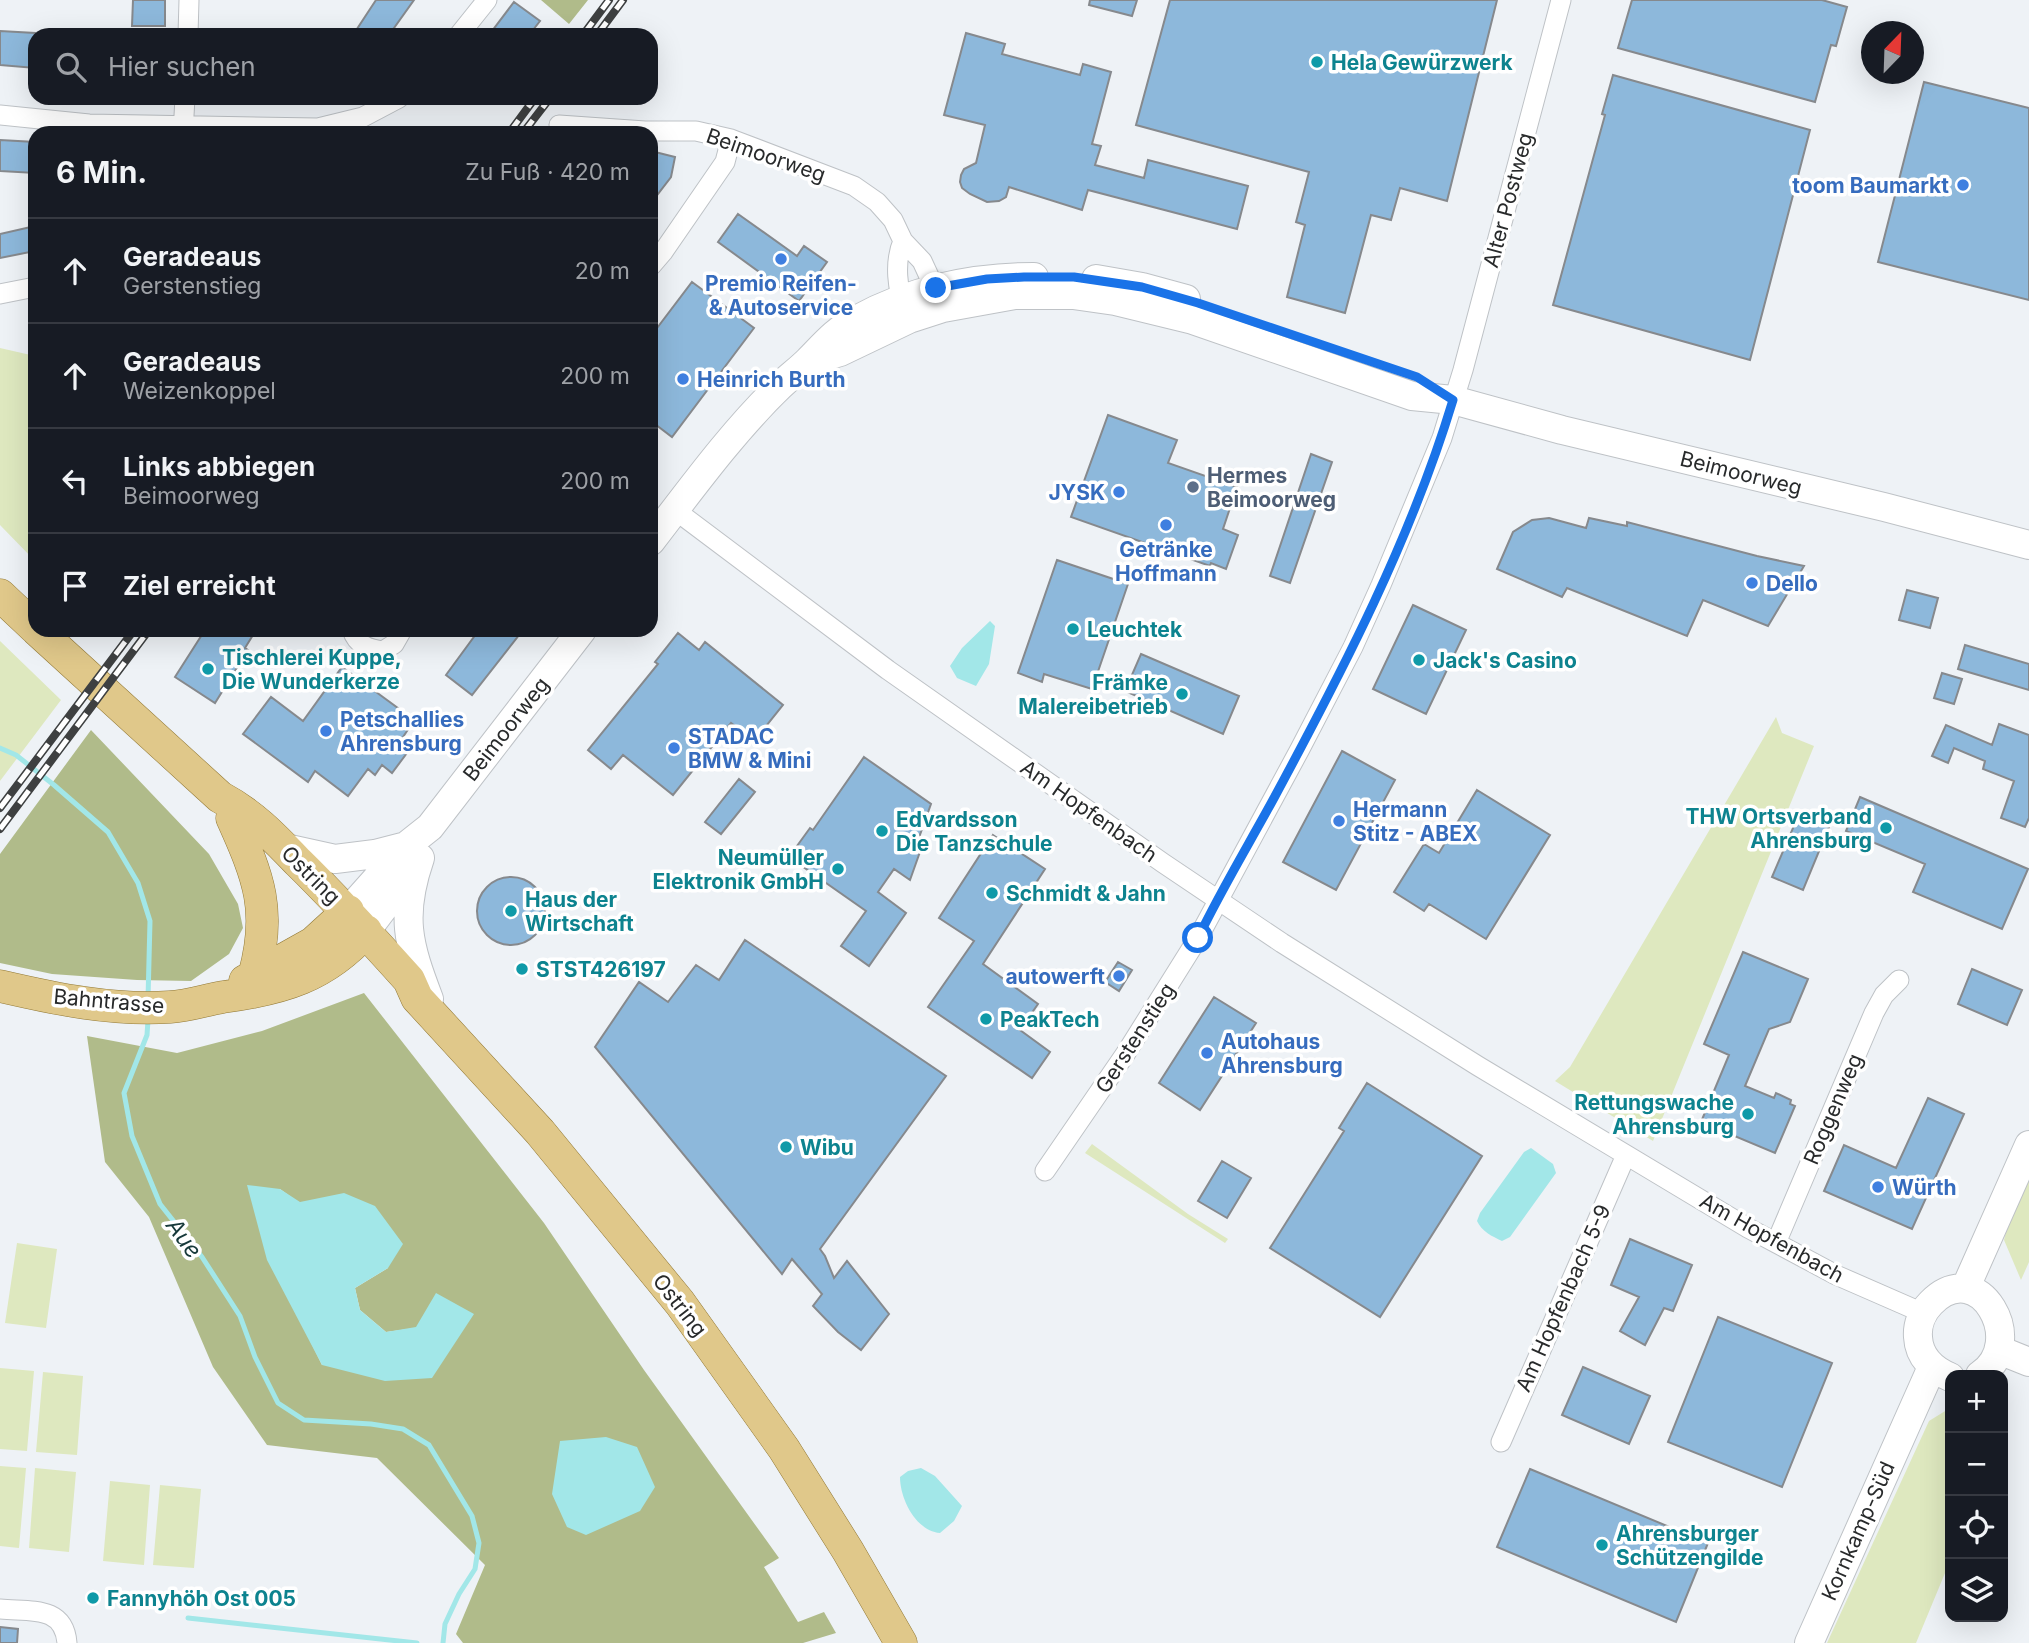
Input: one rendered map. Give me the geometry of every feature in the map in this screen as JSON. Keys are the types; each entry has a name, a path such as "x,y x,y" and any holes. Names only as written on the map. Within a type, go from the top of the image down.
{"main road":[{"name":"Beimoorweg","path":"658,532 727,445 779,387 831,336 855,320 905,310 987,279 1074,277 1142,287 1198,303 1417,377 1453,400 1562,430 1884,507 2029,545"},
{"name":"Ostring","path":"0,595 28,621"},
{"name":"Ostring","path":"44,637 350,928"},
{"name":"Beimoorweg","path":"350,928 413,852 577,637"},
{"name":"Ostring","path":"226,808 243,810 285,848 399,991 417,998 540,1132 680,1303 784,1449 848,1551 901,1643"},
{"path":"226,808 253,865 261,896 264,933 254,975"},
{"path":"285,848 335,859 413,852 408,928 412,953 437,1022"},
{"name":"Bahntrasse","path":"219,998 254,975 313,943 350,928"},
{"name":"Bahntrasse","path":"0,986 84,1003 171,1007 261,992 296,981 335,961 350,928"},
{"path":"1973,1291 1999,1214 2029,1145"},
{"path":"1944,1374 1920,1347 1918,1336 1923,1313 1936,1298 1945,1293 1973,1291 1993,1301 2002,1312 2007,1325 2007,1339 2017,1357 1997,1363 1987,1370"},
{"name":"Kornkamp-Süd","path":"1809,1643 1908,1420 1944,1374"}],"street":[{"path":"188,28 189,0"},
{"path":"465,28 487,0"},
{"name":"Alter Postweg","path":"1218,900 1353,647 1441,438 1562,0"},
{"path":"184,126 185,105"},
{"path":"326,126 363,117 386,105"},
{"path":"0,115 127,126"},
{"name":"Beimoorweg","path":"559,125 573,126"},
{"name":"Beimoorweg","path":"658,131 696,131 731,139 854,186 884,209 893,220 903,241 922,261 940,298"},
{"path":"658,258 725,162 731,139"},
{"path":"903,241 897,262 905,310"},
{"path":"0,294 28,288"},
{"name":"Am Hopfenbach","path":"675,510 888,670 1218,900 1395,1015 1776,1243 1836,1275 1923,1313"},
{"path":"355,637 370,649 383,651 394,644 398,637"},
{"name":"Gerstenstieg","path":"1045,1171 1126,1053 1198,938 1218,900"},
{"name":"Roggenweg","path":"1776,1243 1874,1013 1884,995 1899,980"},
{"name":"Am Hopfenbach 5-9","path":"1501,1442 1626,1155"},
{"path":"0,1609 56,1617 65,1629 67,1643"}],"green space":[{"path":"541,0 588,0 569,24"},
{"path":"0,348 28,354 28,554 0,525"},
{"path":"0,641 61,700 0,781"},
{"path":"1776,717 1782,733 1814,746 1653,1141 1555,1081 1570,1067"},
{"path":"91,730 209,854 238,904 243,928 229,954 191,981 52,974 0,963 0,854"},
{"path":"364,993 544,1223 644,1370 779,1558 764,1567 798,1622 824,1612 836,1633 803,1643 463,1643 456,1634 485,1565 377,1458 267,1445 213,1367 149,1217 105,1162 87,1036 177,1053 262,1031","holes":["280,1189 388,1268 355,1288 360,1310 386,1332 416,1328 473,1314 456,1340 322,1365 296,1312"]},
{"path":"1092,1144 1188,1214 1228,1239 1225,1243 1085,1153"},
{"path":"2029,1163 2029,1262 2021,1280 2004,1240"},
{"path":"17,1243 57,1249 46,1328 5,1323"},
{"path":"0,1368 34,1371 27,1451 0,1449"},
{"path":"43,1372 83,1376 77,1455 36,1452"},
{"path":"1945,1411 1945,1573 1916,1643 1827,1643 1929,1421"},
{"path":"0,1466 26,1468 19,1548 0,1546"},
{"path":"35,1468 76,1472 69,1552 29,1548"},
{"path":"110,1481 150,1485 144,1565 103,1561"},
{"path":"160,1485 201,1489 194,1568 153,1565"}],"water":[{"path":"990,621 995,626 989,664 976,686 957,678 950,666 962,648"},
{"path":"1531,1148 1553,1164 1556,1173 1510,1237 1502,1241 1484,1231 1477,1221 1524,1152"},
{"path":"247,1185 280,1189 300,1202 344,1193 375,1206 403,1244 388,1268 355,1288 360,1310 386,1332 416,1327 436,1293 474,1314 432,1378 385,1381 322,1365 267,1260"},
{"path":"606,1437 637,1447 655,1487 640,1511 586,1535 567,1527 552,1494 560,1441"},
{"path":"921,1468 935,1476 962,1506 954,1521 940,1533 931,1531 917,1520 903,1495 900,1477 908,1471"}],"building":[{"path":"133,0 165,0 165,26 132,26"},
{"path":"376,0 414,0 394,28 358,28"},
{"path":"1090,0 1137,0 1132,16 1089,5"},
{"name":"Hela Gewürzwerk","path":"1170,0 1497,0 1447,201 1400,188 1391,220 1371,215 1345,313 1287,297 1305,225 1296,222 1309,172 1136,125"},
{"path":"1632,0 1822,0 1847,7 1836,46 1831,45 1815,102 1618,48"},
{"path":"514,2 540,21 534,28 494,28"},
{"path":"0,31 28,33 28,67 0,65"},
{"path":"966,33 1005,44 1002,54 1080,75 1083,64 1111,72 1092,144 1101,146 1095,165 1144,178 1148,160 1248,186 1237,229 1088,190 1082,210 1009,187 1006,197 999,201 987,202 970,194 962,188 961,175 964,169 976,163 985,125 944,115"},
{"path":"1613,75 1810,130 1750,360 1553,305 1605,115 1602,114"},
{"name":"toom Baumarkt","path":"1924,82 2029,108 2029,300 1878,262"},
{"path":"0,140 28,142 28,173 0,171"},
{"path":"658,153 675,157 671,177 658,194"},
{"name":"Premio Reifen- & Autoservice","path":"738,214 797,256 804,246 827,262 799,301 718,242"},
{"path":"28,228 28,252 0,258 0,234"},
{"name":"Heinrich Burth","path":"692,282 754,328 672,437 658,426 658,327"},
{"path":"1108,415 1177,440 1168,463 1237,487 1223,529 1238,535 1226,569 1211,563 1210,566 1071,517"},
{"path":"1311,454 1332,462 1290,583 1270,576"},
{"path":"1549,518 1586,528 1589,518 1627,526 1627,522 1804,566 1768,626 1703,600 1687,636 1567,588 1562,597 1497,569 1513,532 1532,520"},
{"name":"Leuchtek","path":"1057,560 1128,584 1092,689 1044,674 1042,682 1018,673"},
{"path":"1907,590 1938,598 1930,628 1899,620"},
{"name":"Jack's Casino","path":"1413,605 1466,630 1426,714 1373,689"},
{"path":"678,633 699,650 705,642 783,705 754,741 731,723 673,795 623,755 611,769 588,750 658,664 655,662"},
{"name":"Tischlerei Kuppe, Die Wunderkerze","path":"201,637 252,637 245,648 248,650 215,703 175,677"},
{"path":"474,637 518,637 472,695 446,675"},
{"path":"1965,645 2029,664 2029,690 1958,669"},
{"name":"Främke Malereibetrieb","path":"1141,654 1239,696 1223,734 1125,691"},
{"name":"Petschallies Ahrensburg","path":"342,667 406,714 400,722 409,728 403,737 413,745 392,773 382,765 375,775 368,769 348,796 315,771 308,782 243,734 271,697 303,721"},
{"path":"1942,673 1962,679 1954,704 1934,698"},
{"path":"1999,724 2029,735 2029,818 2025,827 2001,818 2014,781 1983,769 1985,761 1954,748 1948,763 1932,756 1946,725 1992,745"},
{"name":"Hermann Stitz - ABEX","path":"1342,751 1395,780 1336,890 1283,862"},
{"path":"864,757 931,804 916,846 921,849 910,880 894,869 878,892 906,913 869,966 841,946 866,911 789,857 810,828 813,830"},
{"path":"739,779 755,792 721,834 705,822"},
{"path":"1477,790 1550,835 1486,939 1429,904 1424,911 1394,892 1424,844 1439,853"},
{"path":"1860,797 2028,869 2002,929 1913,892 1925,864 1846,831"},
{"path":"1799,814 1829,827 1803,890 1772,877"},
{"path":"993,835 1045,869 983,964 1038,1004 1020,1030 1050,1052 1032,1078 928,1007 974,941 939,918"},
{"name":"Haus der Wirtschaft","path":"511,877 524,880 535,887 542,898 545,911 542,924 535,935 524,942 511,945 498,942 487,935 480,924 477,911 480,898 487,887 498,880"},
{"name":"Wibu","path":"745,940 946,1076 820,1249 834,1278 847,1261 889,1314 861,1350 838,1332 813,1306 822,1294 792,1259 782,1274 595,1047 639,982 668,1002 696,965 719,980"},
{"path":"1743,952 1808,979 1790,1022 1769,1029 1745,1086 1774,1098 1776,1093 1791,1100 1790,1104 1795,1106 1775,1153 1701,1122 1729,1055 1704,1044"},
{"name":"autowerft","path":"1118,962 1132,970 1119,991 1105,982"},
{"path":"1972,969 2022,990 2007,1025 1958,1004"},
{"name":"Autohaus Ahrensburg","path":"1214,997 1256,1023 1200,1110 1159,1083"},
{"path":"1367,1083 1482,1156 1380,1317 1270,1248 1344,1131 1339,1128"},
{"name":"Würth","path":"1928,1098 1964,1114 1912,1229 1824,1191 1844,1145 1896,1168"},
{"path":"1222,1161 1251,1178 1227,1218 1198,1201"},
{"path":"1630,1239 1692,1265 1673,1311 1664,1308 1645,1345 1620,1331 1639,1297 1611,1285"},
{"path":"1718,1317 1832,1363 1782,1487 1668,1442"},
{"path":"1583,1367 1650,1396 1629,1444 1562,1415"},
{"name":"Ahrensburger Schützengilde","path":"1530,1469 1708,1543 1676,1622 1497,1547"},
{"path":"0,1627 18,1629 17,1643 0,1643"}],"waterway":[{"name":"Aue","path":"0,748 16,755 108,832 138,883 150,921 148,999"},
{"name":"Aue","path":"148,1020 147,1035 124,1093 132,1136 160,1204 202,1257 240,1316 255,1357 278,1403 304,1420 403,1429 429,1445 472,1516 479,1543 475,1569 445,1624 443,1643"},
{"path":"188,1618 417,1643"}],"railway":[{"path":"588,28 609,0"},
{"path":"602,28 623,0"},
{"path":"514,126 530,105"},
{"path":"528,126 545,105"},
{"path":"0,808 129,637"},
{"path":"0,829 144,637"}],"place":[{"name":"Hela Gewürzwerk","path":"1317,62"},
{"name":"toom Baumarkt","path":"1963,185"},
{"name":"Premio Reifen- & Autoservice","path":"781,259"},
{"name":"Heinrich Burth","path":"683,379"},
{"name":"Hermes Beimoorweg","path":"1193,487"},
{"name":"JYSK","path":"1119,492"},
{"name":"Getränke Hoffmann","path":"1166,525"},
{"name":"Dello","path":"1752,583"},
{"name":"Leuchtek","path":"1073,629"},
{"name":"Jack's Casino","path":"1419,660"},
{"name":"Tischlerei Kuppe, Die Wunderkerze","path":"208,669"},
{"name":"Främke Malereibetrieb","path":"1182,694"},
{"name":"Petschallies Ahrensburg","path":"326,731"},
{"name":"STADAC BMW & Mini","path":"674,748"},
{"name":"Hermann Stitz - ABEX","path":"1339,821"},
{"name":"THW Ortsverband Ahrensburg","path":"1886,828"},
{"name":"Edvardsson Die Tanzschule","path":"882,831"},
{"name":"Neumüller Elektronik GmbH","path":"838,869"},
{"name":"Schmidt & Jahn","path":"992,893"},
{"name":"Haus der Wirtschaft","path":"511,911"},
{"name":"STST426197","path":"522,969"},
{"name":"autowerft","path":"1119,976"},
{"name":"PeakTech","path":"986,1019"},
{"name":"Autohaus Ahrensburg","path":"1207,1053"},
{"name":"Rettungswache Ahrensburg","path":"1748,1114"},
{"name":"Wibu","path":"786,1147"},
{"name":"Würth","path":"1878,1187"},
{"name":"Ahrensburger Schützengilde","path":"1602,1545"},
{"name":"Fannyhöh Ost 005","path":"93,1598"}],"route":[{"path":"936,288 987,279 1024,277 1099,279 1142,287 1198,303 1417,377 1453,400 1414,508 1353,647 1198,938"}]}
